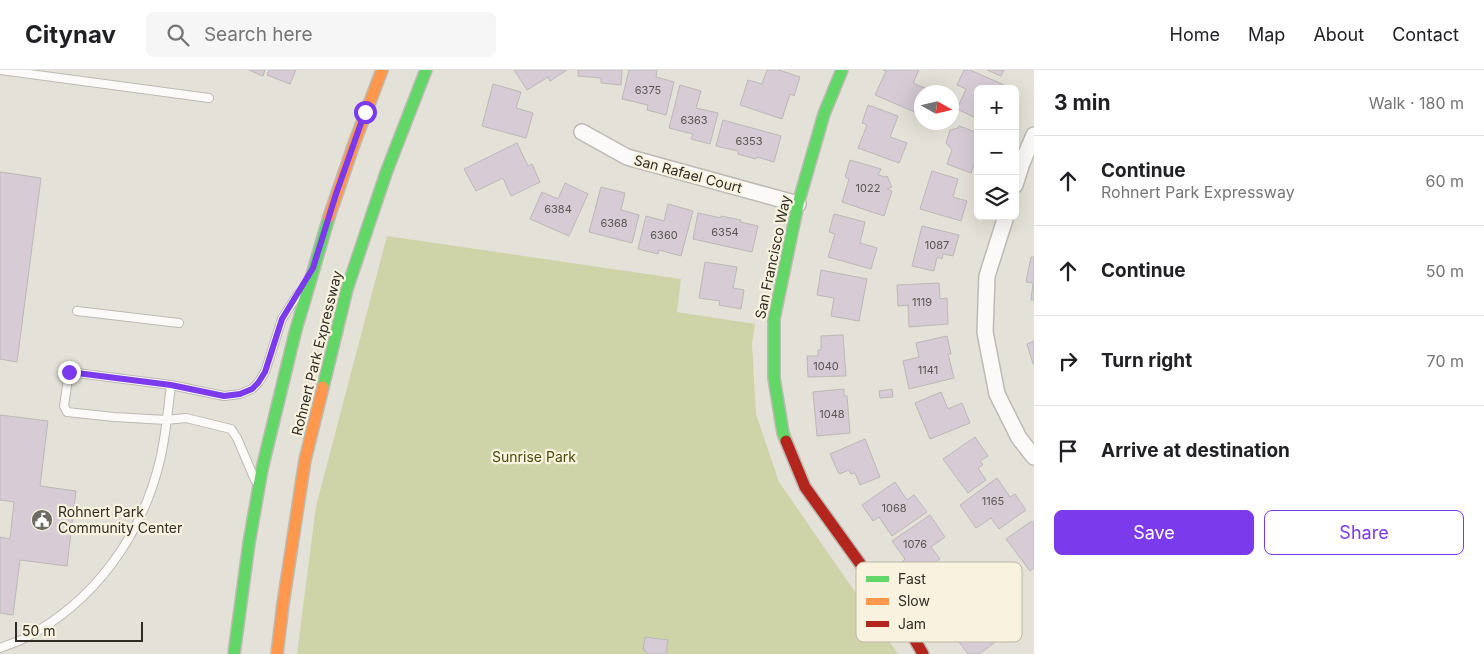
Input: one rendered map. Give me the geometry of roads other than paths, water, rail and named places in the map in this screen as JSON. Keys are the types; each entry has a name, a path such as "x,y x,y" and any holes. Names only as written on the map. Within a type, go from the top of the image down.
{"main road":[{"name":"Rohnert Park Expressway","path":"234,654 258,488 300,314 336,194 382,70"},
{"name":"Rohnert Park Expressway","path":"277,654 306,460 347,289 386,173 426,70"},
{"name":"San Francisco Way","path":"842,70 824,114 798,204 774,319 774,378 783,433 805,487 859,562"},
{"name":"San Francisco Way","path":"916,642 923,654"}],"street":[{"name":"San Rafael Court","path":"582,132 627,157 798,204"},
{"path":"1019,179 1028,164 1034,135"},
{"path":"1005,220 987,276 985,332 997,394 1019,438 1034,458"}],"lane":[{"path":"0,70 209,98"},
{"path":"258,488 237,438 231,430 186,418 166,420 67,412 64,406 69,372 171,385 224,396 240,394 252,389 265,372 282,319 313,268"},
{"path":"77,311 179,323"},
{"path":"0,648 24,639 67,611 97,584 128,542 145,506 160,460 171,385"}],"place":[{"name":"Rohnert Park Community Center","path":"42,520"}],"park label":[{"name":"Sunrise Park","path":"534,457"}]}
